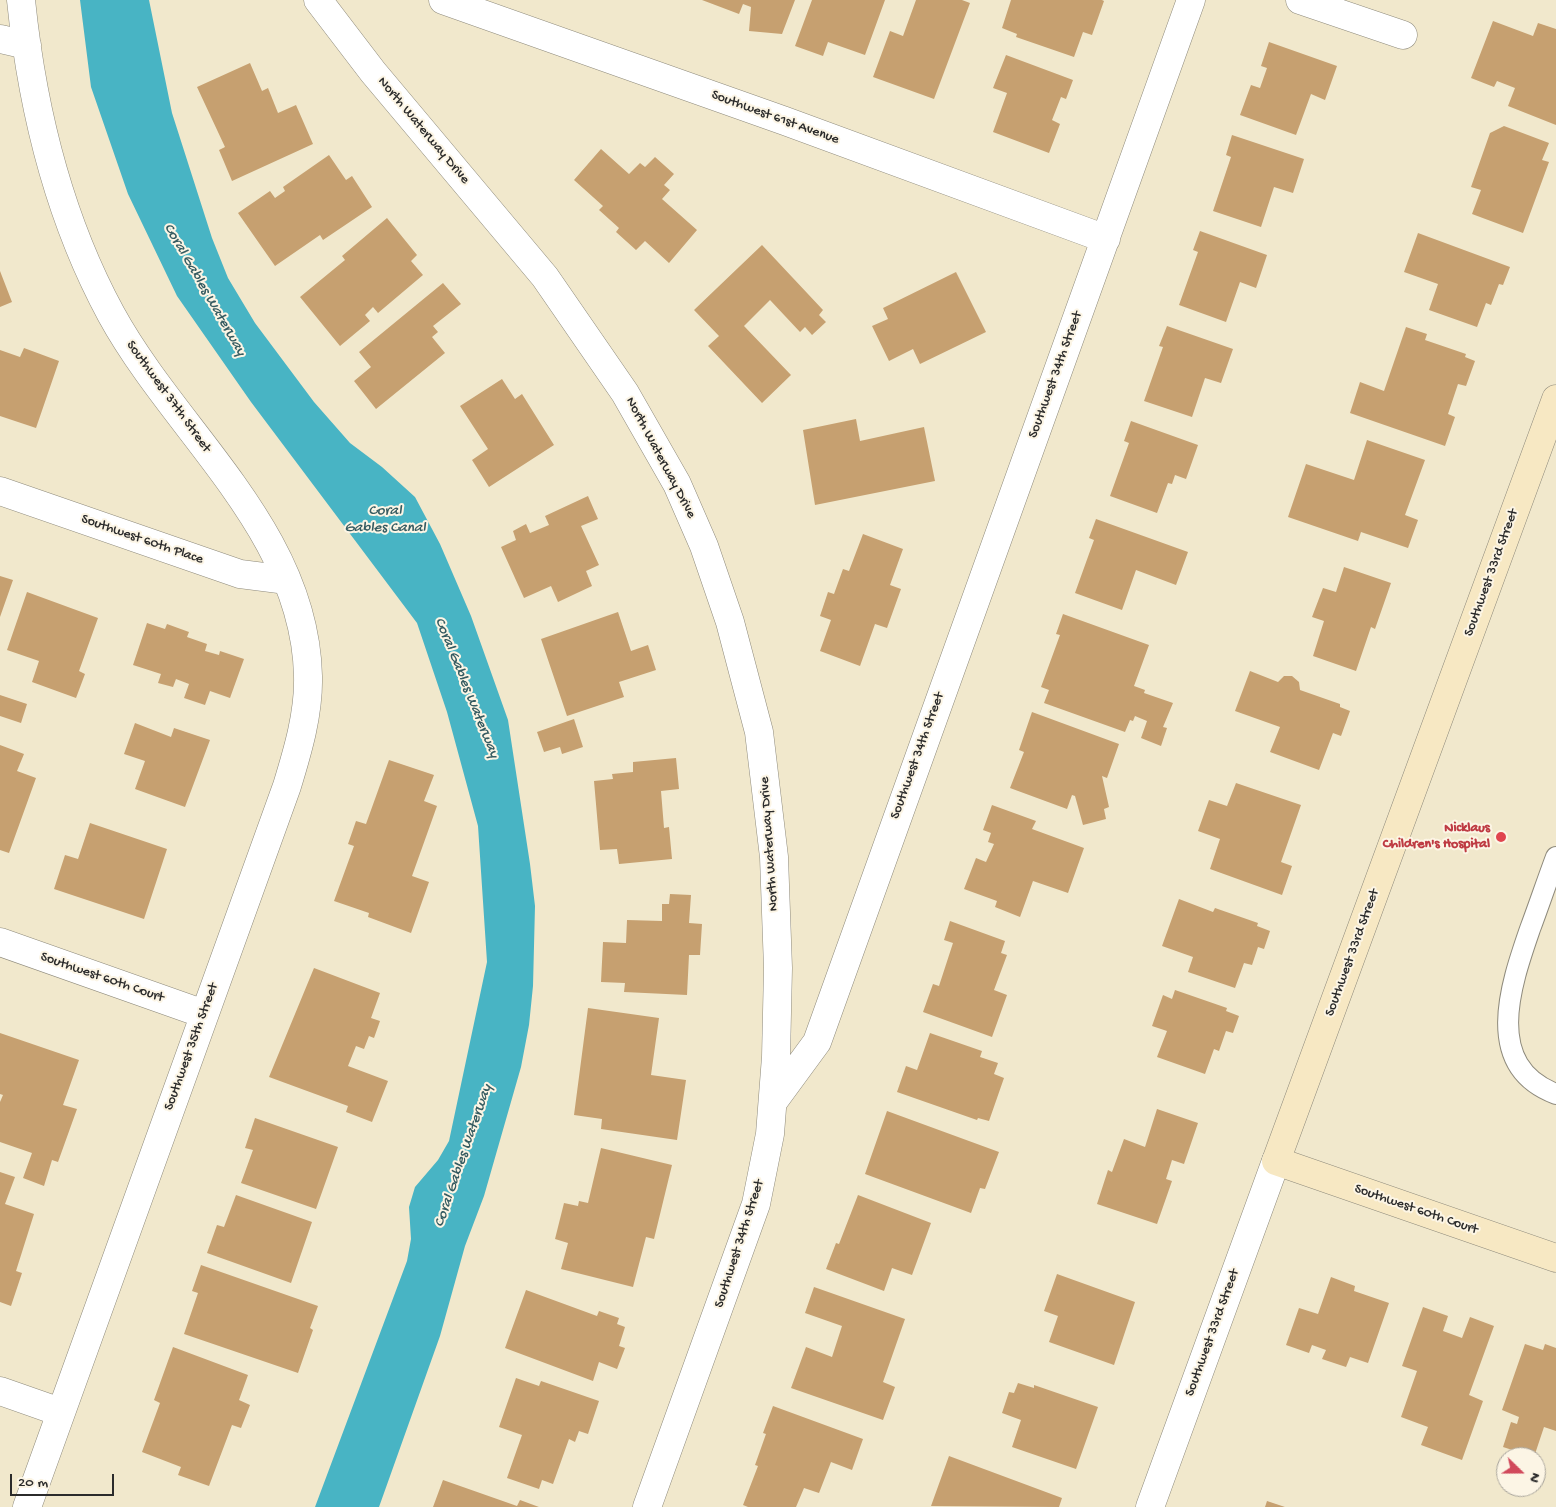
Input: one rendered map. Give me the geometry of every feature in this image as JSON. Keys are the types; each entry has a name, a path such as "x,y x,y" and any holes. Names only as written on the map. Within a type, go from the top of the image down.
{"street":[{"name":"Southwest 37th Street","path":"22,0 36,100 52,162 76,235 100,292 148,374 258,521 287,580"},
{"name":"North Waterway Drive","path":"318,0 372,72 499,220 578,322 612,372 662,456 704,546 730,622 750,693 759,732 765,773 774,857 778,968 773,1102"},
{"name":"Southwest 61st Avenue","path":"443,0 794,124 1106,239"},
{"name":"Southwest 34th Street","path":"647,1507 756,1204 770,1134 773,1102 817,1042 1191,0"},
{"path":"1300,0 1403,35"},
{"path":"0,39 27,45"},
{"name":"Southwest 33rd Street","path":"1150,1507 1556,399"},
{"name":"Southwest 60th Place","path":"0,491 240,574 287,580"},
{"name":"Southwest 35th Street","path":"27,1507 287,786 302,729 307,695 307,664 301,624 287,580"},
{"name":"Southwest 60th Court","path":"0,942 204,1014"},
{"name":"Southwest 60th Court","path":"1276,1161 1556,1258"},
{"path":"0,1391 60,1412"}],"lane":[{"path":"1555,864 1514,979 1507,1020 1510,1044 1521,1067 1533,1081 1556,1094"}],"water":[{"name":"Coral Gables Canal","path":"80,0 149,0 172,113 212,238 228,278 255,323 314,402 350,443 382,467 415,497 440,544 471,616 508,720 535,906 533,986 529,1025 521,1067 484,1196 465,1246 440,1336 379,1507 315,1507 407,1261 411,1239 409,1207 415,1187 438,1160 449,1141 487,962 478,826 447,712 417,623 251,402 177,296 128,194 91,87"}],"building":[{"path":"702,0 795,0 782,34 749,31 751,7 743,4 739,14"},
{"path":"812,0 885,0 865,55 828,42 823,56 795,46"},
{"path":"916,0 962,0 970,3 934,99 873,77 890,31 903,36"},
{"path":"1011,0 1104,1 1092,35 1083,32 1074,57 1016,37 1017,34 1002,28"},
{"path":"1493,21 1533,36 1538,23 1556,29 1556,125 1508,106 1515,88 1497,81 1494,87 1471,78"},
{"path":"1269,42 1337,66 1325,100 1311,94 1296,135 1240,115 1251,85 1260,88 1267,68 1261,66"},
{"path":"1006,55 1073,80 1066,99 1061,97 1052,120 1060,124 1049,153 993,132 1007,93 993,88"},
{"path":"250,63 262,91 268,88 278,113 296,105 313,144 232,181 219,150 225,147 197,87"},
{"path":"1504,126 1549,143 1542,160 1549,162 1523,233 1472,214 1481,190 1471,187 1490,133"},
{"path":"1232,135 1304,159 1293,193 1274,187 1261,227 1213,211 1231,157 1226,155"},
{"path":"601,149 629,174 640,163 645,167 655,157 674,174 664,185 670,190 662,199 697,230 669,263 645,241 636,250 616,232 619,228 599,210 603,206 574,180"},
{"path":"329,155 346,180 352,176 372,207 323,240 320,235 275,266 238,213 270,191 275,198 285,191 283,187"},
{"path":"387,218 417,255 411,261 423,275 378,313 373,307 365,315 370,321 340,346 300,297 345,260 342,256"},
{"path":"1200,231 1267,255 1256,288 1240,282 1226,322 1179,305 1198,252 1193,250"},
{"path":"1418,233 1510,267 1503,285 1499,284 1491,305 1486,303 1477,327 1429,310 1438,284 1404,272"},
{"path":"762,245 823,310 819,315 826,322 812,335 805,327 800,332 770,300 744,326 791,375 762,403 708,346 719,336 694,310"},
{"path":"0,271 12,302 0,307"},
{"path":"956,272 986,332 920,364 913,349 889,361 872,326 888,319 883,308"},
{"path":"443,283 461,304 433,326 438,332 432,337 445,353 376,409 354,381 371,367 359,352"},
{"path":"1167,326 1233,349 1221,383 1205,378 1192,417 1144,401 1163,347 1159,346"},
{"path":"1406,327 1427,334 1425,340 1466,354 1465,357 1475,361 1466,386 1458,384 1448,414 1455,417 1445,446 1350,413 1360,382 1384,391"},
{"path":"24,348 59,361 36,428 0,416 0,350 20,357"},
{"path":"502,379 515,399 522,394 554,445 489,487 472,460 488,449 460,406"},
{"path":"856,419 860,441 924,427 935,481 815,505 803,430"},
{"path":"1131,421 1198,445 1186,479 1175,475 1172,484 1168,483 1157,513 1110,496 1129,443 1124,441"},
{"path":"1367,440 1425,460 1405,515 1418,520 1408,548 1361,532 1358,541 1288,517 1306,464 1354,480"},
{"path":"588,496 598,519 581,526 599,565 586,571 592,586 558,602 551,586 524,598 501,547 516,540 513,531 526,524 530,533 549,525 545,516"},
{"path":"1096,519 1188,552 1176,585 1136,570 1122,610 1075,593 1094,540 1089,538"},
{"path":"863,534 903,549 890,585 901,589 887,628 875,624 860,666 820,651 831,620 820,616 828,592 834,594 843,569 849,571"},
{"path":"1344,567 1391,583 1375,629 1371,627 1356,671 1313,656 1324,621 1312,617 1323,588 1336,592"},
{"path":"0,576 13,580 0,617"},
{"path":"27,592 98,618 79,671 85,674 76,698 32,682 39,661 7,650"},
{"path":"618,612 631,651 648,645 656,670 619,682 624,697 567,716 541,639"},
{"path":"1063,614 1149,645 1134,686 1145,690 1144,693 1173,703 1163,727 1167,728 1161,746 1141,738 1147,721 1135,716 1133,721 1130,720 1125,732 1044,703 1049,690 1041,687 1060,635 1056,634"},
{"path":"147,623 165,629 167,624 189,632 187,637 207,644 205,651 219,655 220,651 244,659 230,698 210,691 205,705 184,698 189,684 176,679 173,687 158,683 161,674 133,665"},
{"path":"1250,671 1278,682 1284,676 1292,676 1299,682 1300,690 1340,704 1340,707 1350,711 1341,736 1333,733 1319,770 1270,752 1280,727 1235,711"},
{"path":"0,695 27,704 21,723 0,716"},
{"path":"1032,712 1119,744 1107,778 1102,776 1109,807 1104,809 1106,819 1083,825 1075,796 1072,795 1067,809 1010,788 1024,752 1019,750"},
{"path":"574,719 583,747 562,754 560,747 544,752 537,732"},
{"path":"135,723 171,737 174,728 210,740 185,807 135,789 145,761 124,754"},
{"path":"0,745 24,754 17,771 36,778 9,853 0,850"},
{"path":"676,758 679,789 661,791 664,828 669,827 672,859 619,864 617,849 600,850 594,781 613,779 612,774 633,772 633,762"},
{"path":"389,760 434,775 424,801 437,806 412,876 429,882 411,933 368,917 369,913 334,901 354,846 348,844 356,821 366,824"},
{"path":"1236,783 1301,805 1281,862 1292,866 1282,895 1210,869 1220,839 1198,831 1209,800 1227,806"},
{"path":"992,805 1036,821 1032,829 1084,848 1068,893 1033,881 1020,917 995,907 997,901 964,889 976,858 986,862 994,844 988,842 991,833 983,830"},
{"path":"90,823 167,849 144,919 54,889 65,855 78,859"},
{"path":"670,894 691,895 689,923 702,924 700,955 689,955 687,995 624,992 625,983 601,982 603,942 626,943 627,920 662,921 662,904 669,904"},
{"path":"1179,899 1213,912 1215,908 1258,923 1257,926 1270,931 1264,949 1258,947 1252,965 1244,963 1235,988 1188,972 1193,957 1162,946"},
{"path":"950,921 1005,941 1001,953 1007,955 994,990 1007,995 992,1037 923,1012 933,984 939,986 953,943 944,940"},
{"path":"314,968 380,993 371,1018 380,1021 374,1038 369,1036 364,1049 356,1046 348,1066 388,1081 372,1122 346,1112 348,1106 269,1077"},
{"path":"1175,990 1227,1008 1226,1011 1239,1016 1233,1033 1226,1031 1219,1051 1214,1049 1205,1074 1157,1057 1167,1031 1152,1026 1163,995 1172,999"},
{"path":"588,1008 659,1018 651,1075 686,1080 677,1140 601,1129 602,1119 574,1115"},
{"path":"0,1033 79,1060 63,1105 77,1109 58,1162 52,1160 44,1186 23,1178 32,1153 0,1142 0,1102 3,1095 0,1094"},
{"path":"930,1033 982,1051 980,1057 998,1063 994,1074 1004,1078 989,1121 978,1118 977,1120 897,1092 906,1066 917,1070"},
{"path":"1157,1109 1198,1123 1184,1164 1172,1160 1166,1179 1172,1181 1157,1224 1097,1204 1108,1170 1112,1172 1124,1139 1145,1147"},
{"path":"887,1111 999,1152 985,1189 980,1188 971,1213 865,1174"},
{"path":"255,1118 338,1147 316,1209 241,1183 253,1150 245,1148"},
{"path":"601,1148 672,1165 654,1239 646,1237 633,1287 561,1269 568,1243 555,1239 564,1203 578,1206 579,1201 588,1203"},
{"path":"0,1172 15,1177 5,1204 34,1214 16,1271 22,1273 11,1306 0,1302"},
{"path":"236,1195 312,1222 291,1283 207,1253 217,1225 224,1227"},
{"path":"858,1195 931,1223 912,1275 892,1268 884,1291 826,1269 836,1243 839,1244"},
{"path":"201,1265 318,1306 310,1328 313,1330 298,1373 184,1334 198,1293 192,1291"},
{"path":"1057,1274 1135,1302 1114,1365 1049,1342 1058,1316 1044,1311"},
{"path":"1331,1277 1355,1286 1354,1291 1389,1303 1368,1363 1350,1357 1346,1367 1322,1359 1326,1350 1312,1345 1309,1353 1286,1345 1299,1308 1318,1314"},
{"path":"814,1287 905,1319 883,1382 895,1387 883,1420 791,1388 806,1347 832,1357 842,1326 805,1313"},
{"path":"526,1290 597,1316 599,1311 619,1318 617,1324 625,1327 619,1346 625,1348 617,1369 599,1362 593,1381 505,1348"},
{"path":"1423,1307 1448,1316 1443,1331 1462,1338 1470,1317 1494,1326 1469,1395 1483,1401 1462,1460 1421,1445 1428,1427 1401,1417 1417,1371 1402,1366"},
{"path":"1525,1344 1543,1350 1545,1344 1556,1348 1556,1431 1544,1427 1537,1447 1503,1447 1511,1422 1517,1424 1519,1417 1502,1410"},
{"path":"173,1347 248,1375 239,1400 250,1405 241,1428 232,1425 209,1486 178,1475 181,1467 142,1452 160,1403 154,1400"},
{"path":"516,1378 539,1386 541,1381 599,1401 588,1434 579,1431 575,1442 569,1439 553,1484 542,1480 539,1489 507,1478 522,1435 499,1427"},
{"path":"1018,1383 1034,1388 1034,1385 1098,1407 1076,1469 1012,1447 1021,1420 1002,1413 1009,1392 1014,1393"},
{"path":"773,1406 863,1439 852,1470 831,1462 819,1493 804,1488 796,1507 748,1507 743,1505 758,1466 755,1465 766,1434 763,1433"},
{"path":"949,1456 1062,1498 1059,1507 931,1506"},
{"path":"443,1480 517,1506 520,1500 539,1507 433,1507"},
{"path":"1267,1501 1285,1507 1265,1507"}],"place":[{"name":"Nicklaus Children's Hospital","path":"1501,837"}],"water label":[{"name":"Coral Gables Waterway","path":"204,290"},
{"name":"Coral Gables Waterway","path":"466,688"},
{"name":"Coral Gables Waterway","path":"464,1156"}]}
